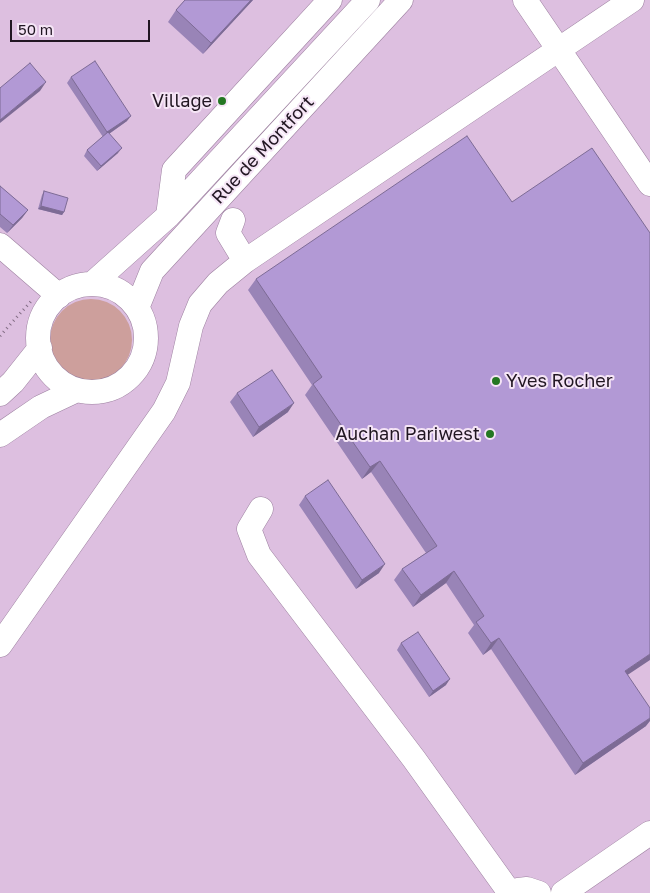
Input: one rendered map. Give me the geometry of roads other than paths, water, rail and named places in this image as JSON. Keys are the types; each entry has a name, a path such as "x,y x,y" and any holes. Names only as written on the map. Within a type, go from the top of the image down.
{"street":[{"path":"168,216 174,170 330,0"},
{"name":"Rue de Montfort","path":"92,284 168,216 368,0"},
{"name":"Rue de Montfort","path":"137,308 152,271 401,0"},
{"path":"525,0 650,184"},
{"path":"0,645 164,411 178,383 191,326 200,304 218,283 245,261 632,0"},
{"path":"232,220 228,233 245,261"},
{"path":"0,245 59,296"},
{"path":"92,284 110,287 125,295 137,308 144,323 146,340 144,356 136,370 124,382 110,389 93,392 77,390 66,386 49,370 43,360 39,334 42,319 49,307 59,296 80,286 92,284"},
{"path":"0,394 13,382 40,348"},
{"path":"0,435 41,407 77,390"},
{"path":"261,509 249,529 259,555 414,758 511,893 527,889 539,893"},
{"path":"563,893 650,833"}],"place":[{"name":"Village","path":"222,101"},
{"name":"Yves Rocher","path":"496,381"},
{"name":"Auchan Pariwest","path":"490,434"}]}
